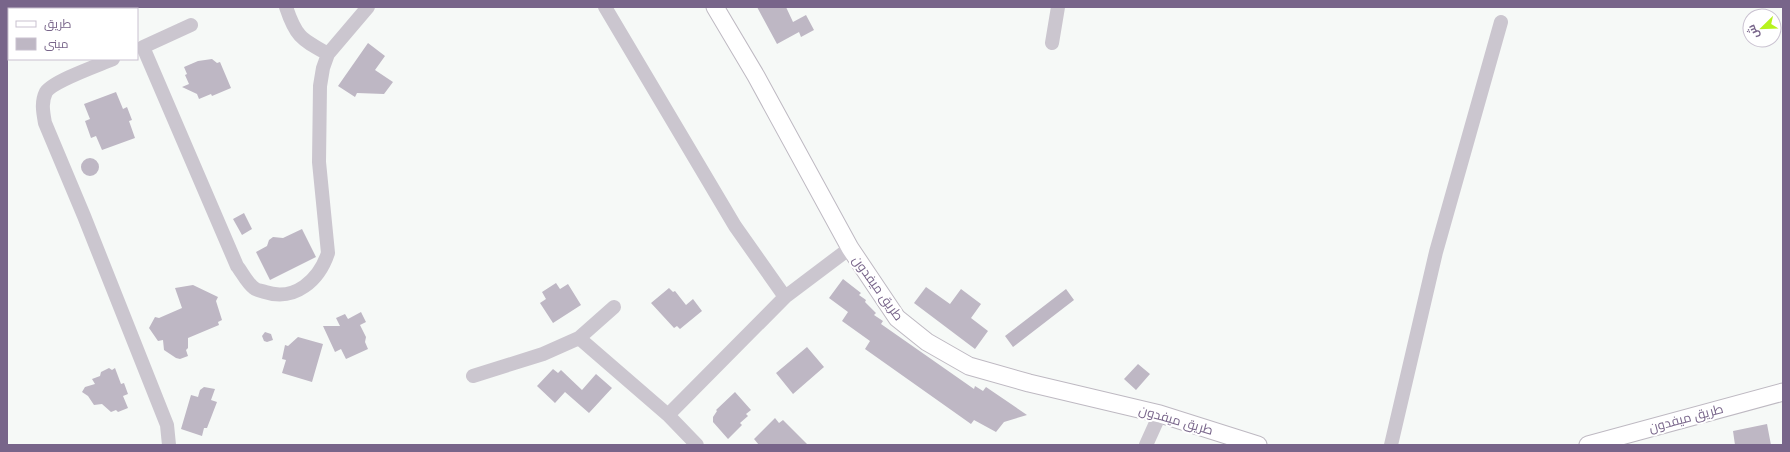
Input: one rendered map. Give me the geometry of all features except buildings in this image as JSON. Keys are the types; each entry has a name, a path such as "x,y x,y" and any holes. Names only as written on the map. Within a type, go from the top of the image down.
{"main road":[{"name":"طريق ميفدون","path":"715,7 756,76 850,248 898,318 927,342 969,366 1029,383 1160,414 1258,445"},
{"name":"طريق ميفدون","path":"1588,445 1783,392"}],"street":[{"path":"286,7 296,32 312,45 328,54"},
{"path":"191,25 140,48 237,266 254,288 275,296 293,293 312,281 324,266 328,253 320,162 320,86 323,68 328,54 368,7"},
{"path":"605,7 735,226 786,297"},
{"path":"1052,43 1058,7"},
{"path":"1391,445 1436,252 1501,22"},
{"path":"111,60 65,80 47,91 43,101 43,110 45,123 168,425 169,445"},
{"path":"668,415 786,297 850,248"},
{"path":"473,376 542,354 578,338 614,307"},
{"path":"578,338 668,415 697,445"},
{"path":"1146,445 1160,414"}]}
